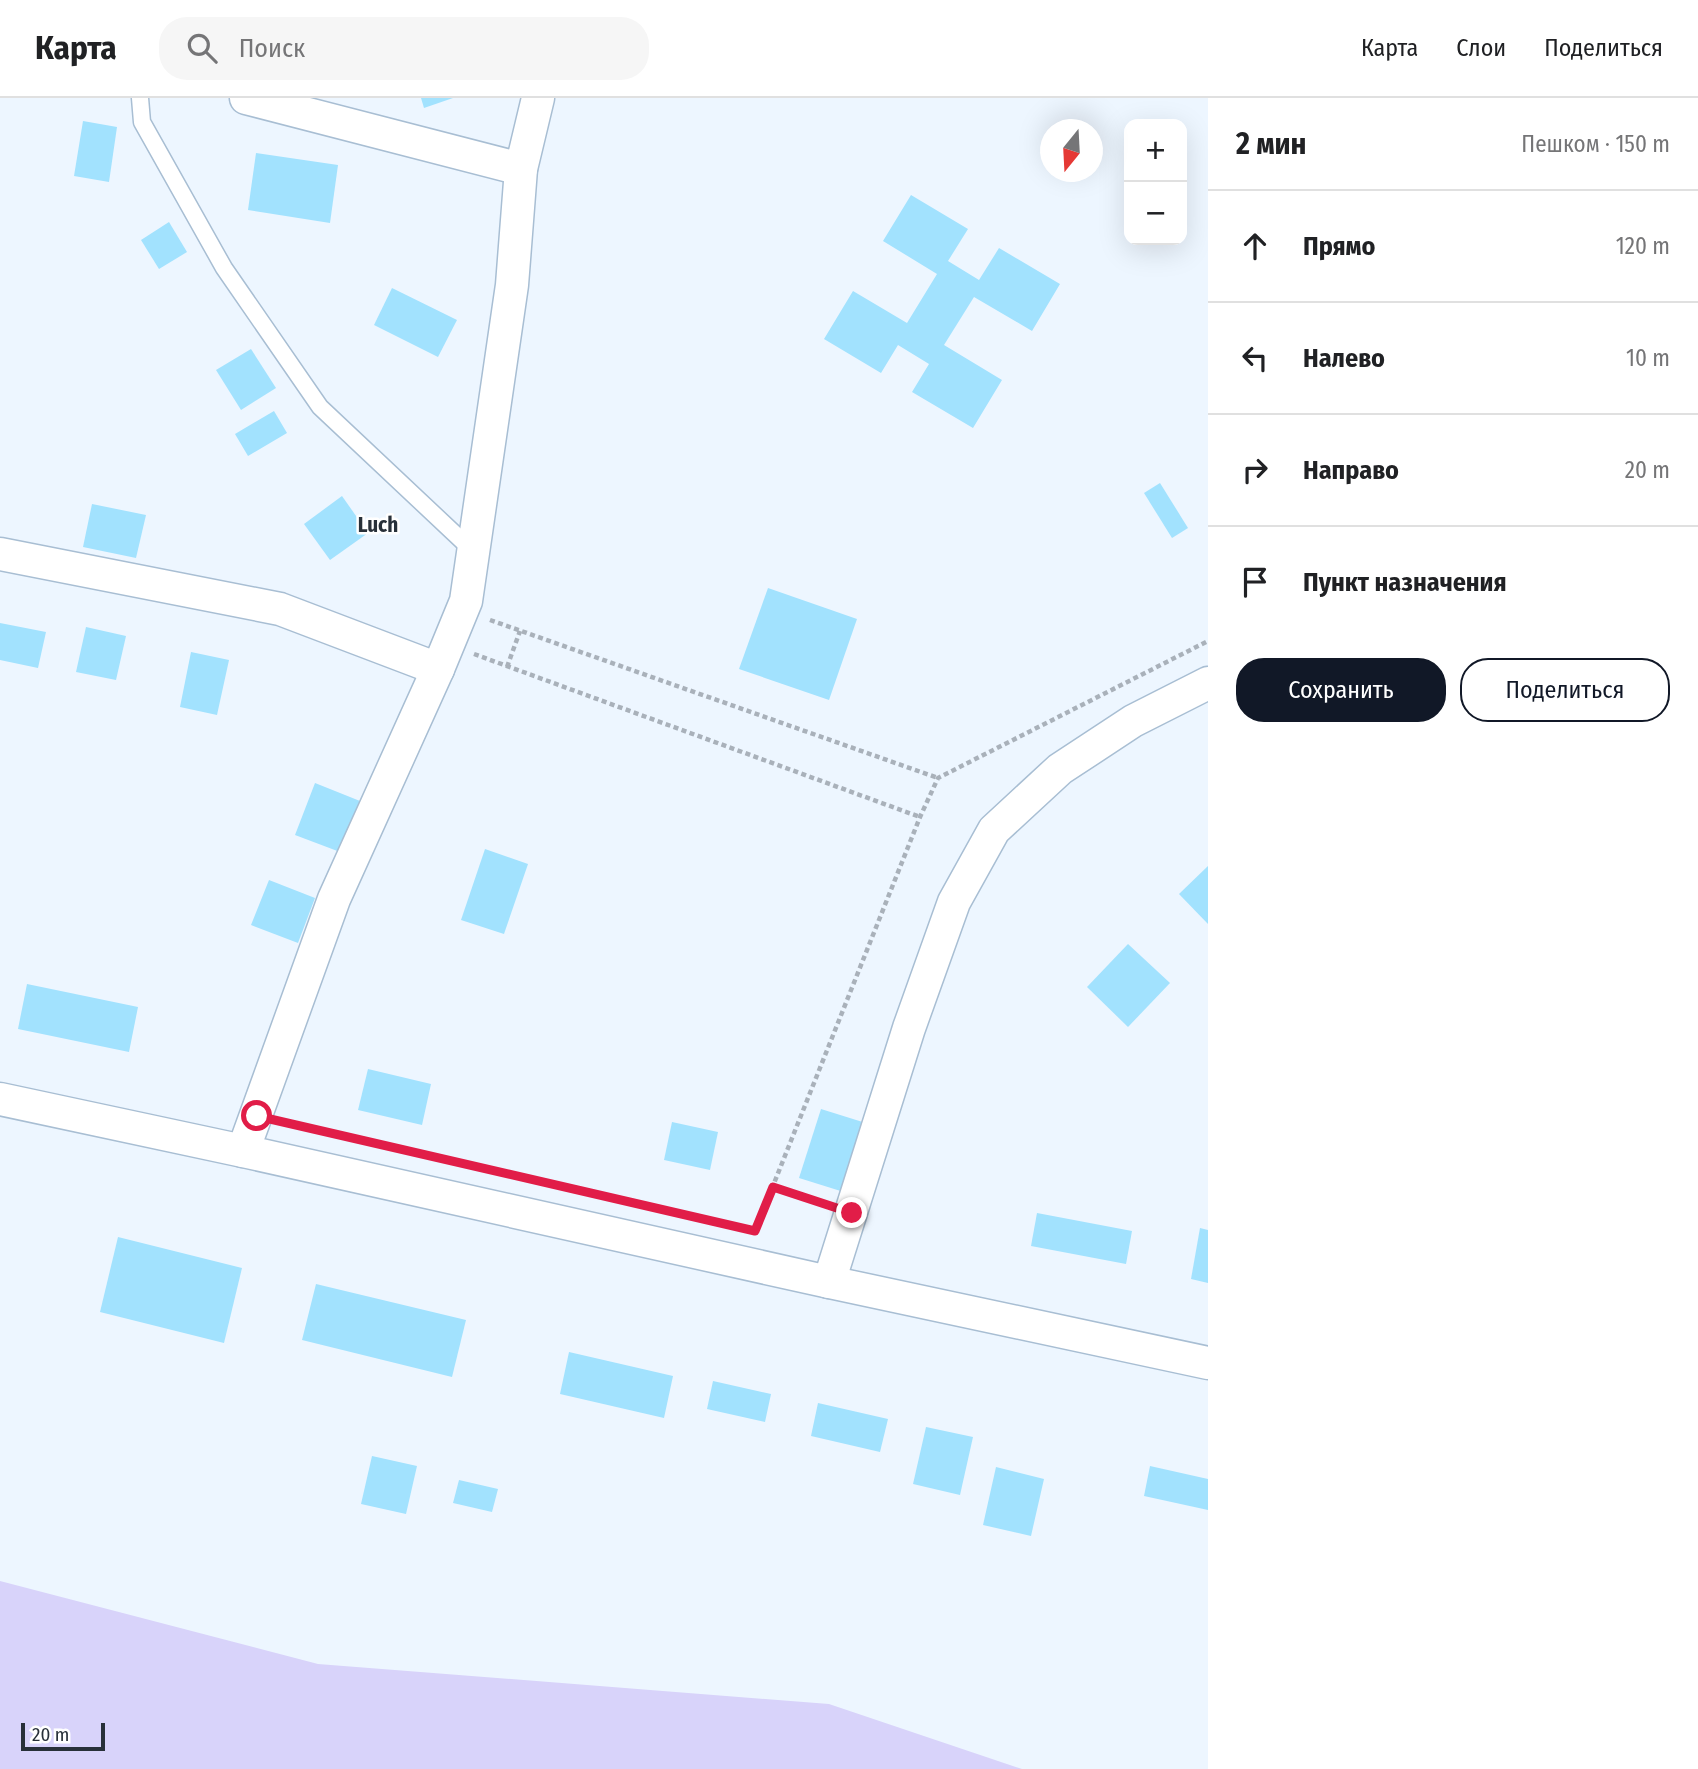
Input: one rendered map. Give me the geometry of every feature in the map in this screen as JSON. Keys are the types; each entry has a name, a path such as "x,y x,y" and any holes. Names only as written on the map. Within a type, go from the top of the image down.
{"street":[{"path":"246,98 521,169"},
{"path":"243,1151 334,899 462,610 512,285 521,169 538,98"},
{"path":"0,554 279,609 443,657"},
{"path":"829,1283 909,1028 954,902 994,830 1060,769 1133,721 1208,683"},
{"path":"0,1099 829,1283 1208,1363"}],"lane":[{"path":"140,98 142,122 224,268 320,407 473,551"}],"path":[{"path":"462,610 938,778"},
{"path":"507,667 520,631"},
{"path":"257,1116 755,1231 938,778 1208,640"},
{"path":"443,657 507,667 920,817"},
{"path":"773,1187 852,1213"}],"shaded area":[{"path":"0,1581 318,1664 829,1704 1022,1769 0,1769"}],"building":[{"path":"421,98 453,98 424,108"},
{"path":"83,121 117,127 109,182 74,176"},
{"path":"256,153 338,165 330,223 248,210"},
{"path":"911,195 968,229 948,261 979,280 999,248 1060,284 1032,331 974,297 944,345 1002,380 973,428 912,392 929,364 898,345 881,373 824,339 853,291 907,323 937,274 883,241"},
{"path":"169,222 187,252 159,269 141,240"},
{"path":"392,288 457,320 438,357 374,325"},
{"path":"251,349 276,388 241,410 216,370"},
{"path":"274,411 287,433 248,456 235,434"},
{"path":"1160,483 1188,528 1172,538 1144,493"},
{"path":"342,496 368,533 330,560 304,524"},
{"path":"92,504 146,515 136,558 83,547"},
{"path":"768,588 857,619 829,700 739,669"},
{"path":"0,623 46,632 38,668 0,660"},
{"path":"86,627 126,636 116,680 76,672"},
{"path":"191,652 229,660 217,715 180,707"},
{"path":"315,783 360,801 340,852 295,835"},
{"path":"485,849 528,864 504,934 461,920"},
{"path":"1208,866 1208,924 1179,894"},
{"path":"269,880 315,898 298,943 251,925"},
{"path":"1128,944 1170,983 1128,1027 1087,987"},
{"path":"27,984 138,1007 129,1052 18,1029"},
{"path":"368,1069 431,1084 422,1125 358,1110"},
{"path":"821,1109 869,1124 847,1193 799,1178"},
{"path":"672,1122 718,1132 710,1170 664,1160"},
{"path":"1037,1213 1132,1231 1126,1264 1031,1246"},
{"path":"1200,1228 1208,1230 1208,1283 1191,1279"},
{"path":"118,1237 242,1268 224,1343 100,1312"},
{"path":"316,1284 466,1320 452,1377 302,1340"},
{"path":"569,1352 673,1376 664,1418 560,1394"},
{"path":"713,1381 771,1394 765,1422 707,1409"},
{"path":"818,1403 888,1419 880,1452 811,1436"},
{"path":"926,1427 973,1437 960,1495 913,1484"},
{"path":"372,1456 417,1466 406,1514 361,1504"},
{"path":"1150,1466 1208,1479 1208,1510 1144,1496"},
{"path":"996,1467 1044,1479 1031,1536 983,1525"},
{"path":"459,1480 498,1489 492,1512 453,1503"}],"district":[{"name":"Luch","path":"378,525"}],"route":[{"path":"257,1116 755,1231 773,1187 852,1213"}]}
